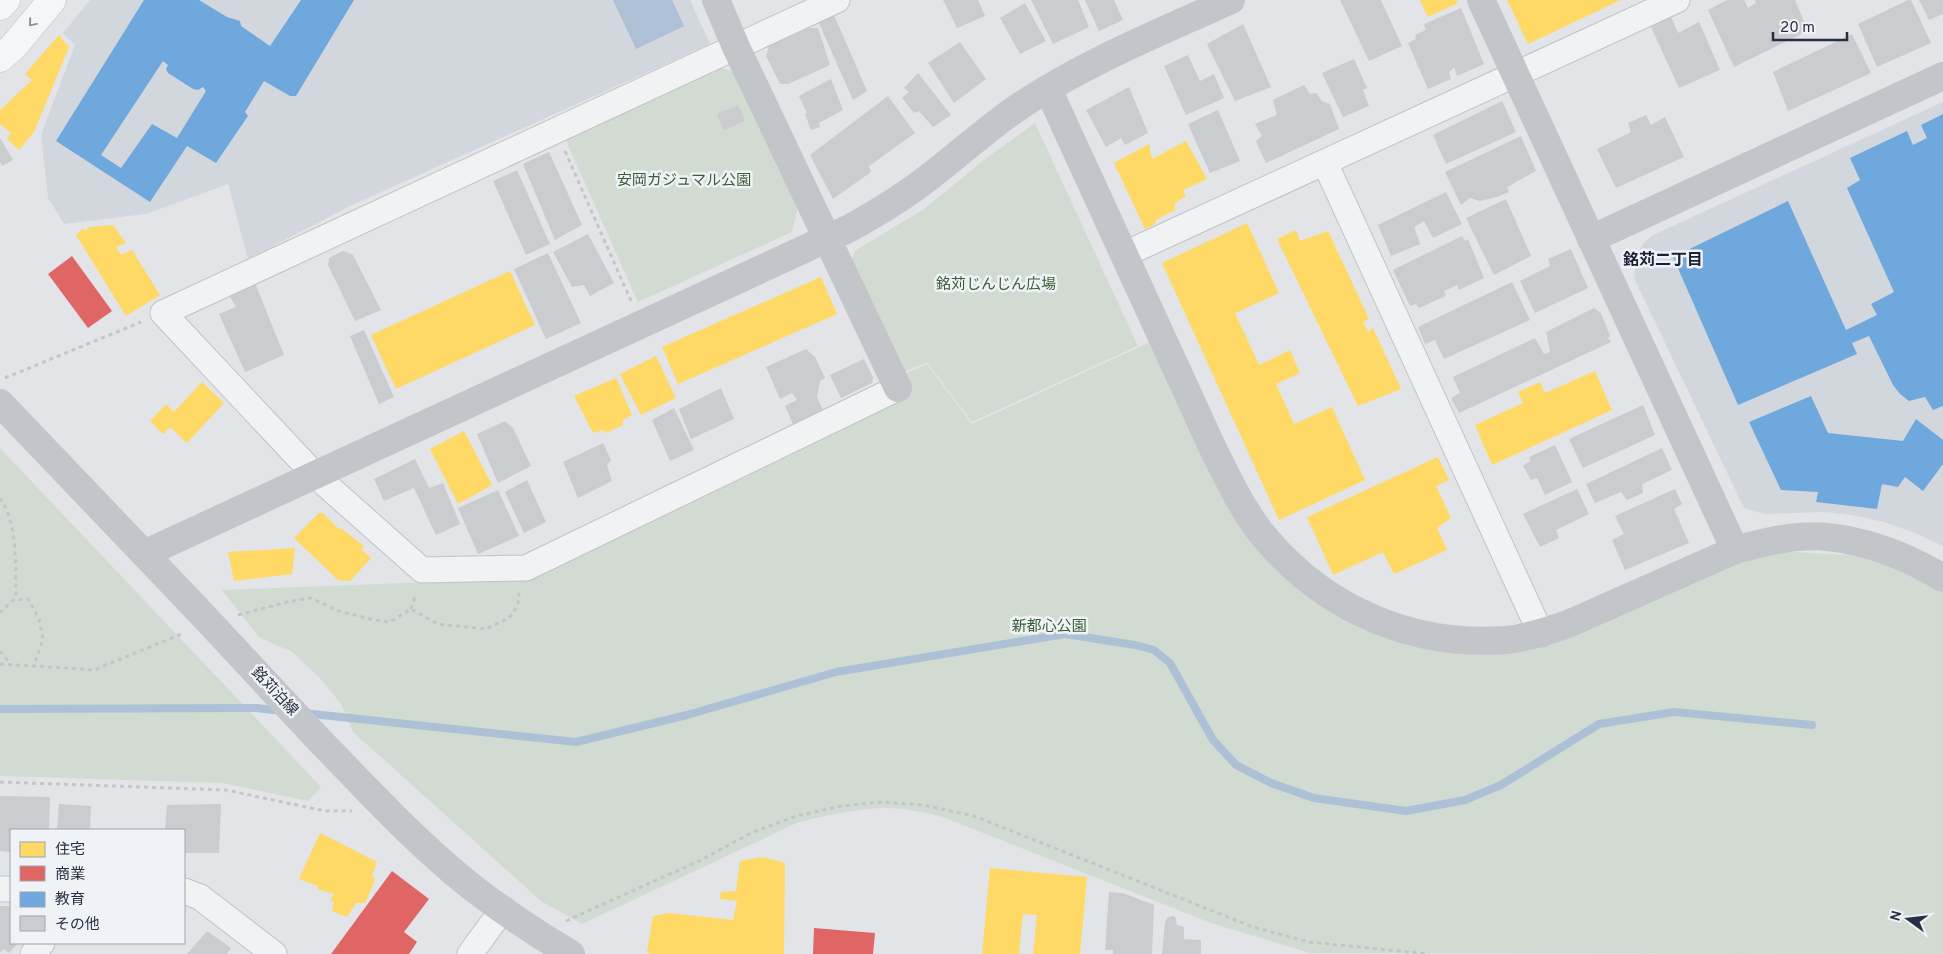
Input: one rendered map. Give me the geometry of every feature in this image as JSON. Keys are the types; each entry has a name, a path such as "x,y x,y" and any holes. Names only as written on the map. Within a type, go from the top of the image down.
{"main road":[{"path":"0,6 6,0"},
{"path":"0,58 13,47 52,0"}],"street":[{"path":"716,0 736,47 898,388 526,568 422,570 315,475 164,312 556,130 736,47 837,0"},
{"path":"144,554 828,238 867,218 910,192 986,130 1048,89 1105,58 1231,0"},
{"path":"1481,0 1735,550"},
{"path":"1125,254 1677,0"},
{"path":"1591,239 1943,76"},
{"path":"1048,89 1215,453 1239,500 1266,540 1306,579 1353,611 1414,633 1472,641 1507,640 1540,634 1568,624 1735,550 1780,540 1826,537 1896,554 1920,564 1943,578"},
{"path":"1324,163 1540,634"},
{"name":"銘苅泊線","path":"0,403 387,810 442,862 472,887 540,936 571,954"},
{"path":"185,891 200,897 258,949"},
{"path":"470,954 503,910"},
{"path":"33,954 41,944"}],"path":[{"path":"556,130 634,308"},
{"path":"0,380 164,312"},
{"path":"0,498 7,508 13,536 16,600"},
{"path":"231,617 286,602 311,598 338,611 390,622 411,609 418,586"},
{"path":"411,609 438,624 486,628 509,618 518,606 520,587"},
{"path":"0,613 12,600 28,599 39,618 43,639 34,666"},
{"path":"0,664 94,670 184,633"},
{"path":"0,651 12,665"},
{"path":"0,782 226,790 325,811 387,810"},
{"path":"562,922 701,860 753,832 797,816 841,806 882,802 923,805 974,816 1253,927 1309,942 1429,954"}],"shaded area":[{"path":"90,0 690,0 710,44 350,206 248,259 228,184 146,214 64,224 48,198 41,135 75,45 63,33"},
{"path":"1943,102 1943,546 1884,522 1857,516 1826,512 1764,514 1744,508 1634,278 1637,255 1643,244 1651,236"}],"green space":[{"name":"安岡ガジュマル公園","path":"718,66 736,73 799,204 792,232 638,302 564,136"},
{"name":"銘苅じんじん広場","path":"1035,123 1138,346 972,422 927,362 902,373 851,261 855,251 924,209 985,159"},
{"name":"新都心公園","path":"1152,341 1257,548 1279,573 1306,594 1335,614 1364,630 1393,639 1456,651 1725,563 1776,551 1864,556 1910,572 1943,593 1943,954 1310,953 1211,923 940,816 907,809 886,808 854,811 799,822 582,924 541,901 353,732 341,704 320,678 292,652 259,637 222,590 511,579 912,393 904,374 927,364 972,424"},
{"path":"0,448 321,787 308,801 223,783 0,776"}],"water":[{"path":"613,0 672,0 684,26 636,49"}],"building: 住宅":[{"path":"1420,0 1456,0 1458,3 1428,17"},
{"path":"1507,0 1621,0 1528,44"},
{"path":"59,35 69,47 34,132 19,150 7,139 11,133 0,124 0,110 32,80 25,74"},
{"path":"1186,141 1207,179 1183,190 1186,196 1175,203 1175,210 1156,220 1155,224 1145,229 1114,163 1149,144 1152,159"},
{"path":"1247,223 1279,293 1235,313 1259,365 1290,350 1300,373 1276,384 1294,424 1332,407 1365,480 1279,520 1162,263"},
{"path":"113,225 126,243 116,247 121,255 132,250 160,295 126,316 76,235 83,228 84,231 90,227"},
{"path":"1296,230 1300,241 1328,231 1369,319 1363,322 1368,332 1373,328 1401,389 1358,406 1277,239"},
{"path":"510,271 535,325 396,389 371,335"},
{"path":"821,277 837,314 678,384 662,347"},
{"path":"656,356 676,398 641,415 620,374"},
{"path":"1595,371 1612,410 1492,465 1475,425 1523,403 1518,392 1540,382 1545,393"},
{"path":"616,378 632,415 623,420 623,425 606,433 603,430 593,433 574,396"},
{"path":"202,382 224,403 187,443 170,427 163,434 150,421 166,404 174,412"},
{"path":"464,431 492,485 458,504 430,449"},
{"path":"1438,457 1449,480 1436,486 1451,518 1437,528 1447,550 1394,574 1383,552 1333,575 1307,517"},
{"path":"319,513 323,513 339,529 341,528 364,546 361,549 371,558 350,581 338,580 294,538"},
{"path":"295,548 292,574 234,581 228,552"},
{"path":"320,833 377,862 372,875 375,880 365,903 356,903 347,917 332,911 334,902 330,901 334,894 317,889 318,886 299,879"},
{"path":"763,857 785,863 784,954 652,954 647,952 653,916 669,913 733,920 737,901 720,899 721,892 736,891 740,861"},
{"path":"990,868 1087,877 1080,954 1033,954 1037,915 1023,914 1019,954 982,954"}],"building: 商業":[{"path":"72,256 112,311 88,328 48,274"},
{"path":"392,871 429,899 404,932 417,942 409,954 331,954"},
{"path":"814,928 875,933 873,954 813,954"}],"building: 教育":[{"path":"144,0 199,0 227,17 240,21 241,26 270,46 301,0 354,0 296,96 290,96 264,81 245,112 248,116 216,163 187,146 150,202 56,141","holes":["163,61 168,65 166,69 168,73 193,89 198,90 203,87 206,91 177,138 152,124 121,168 101,155"]},
{"path":"1943,114 1943,406 1933,410 1925,397 1909,401 1900,394 1893,385 1869,336 1852,343 1857,354 1738,405 1673,257 1788,201 1846,330 1877,315 1871,304 1894,292 1847,188 1860,180 1850,158 1907,131 1913,145 1927,138 1921,125"},
{"path":"1811,396 1828,433 1903,441 1916,419 1943,440 1943,464 1923,491 1905,477 1898,487 1882,484 1877,509 1816,502 1818,492 1781,490 1749,422"}],"building: その他":[{"path":"943,0 978,0 985,16 957,28"},
{"path":"1031,0 1078,0 1089,27 1053,44"},
{"path":"1085,0 1114,0 1123,20 1099,31"},
{"path":"1340,0 1381,0 1402,46 1369,61"},
{"path":"1727,0 1744,0 1748,8 1756,3 1755,0 1795,0 1808,31 1734,67 1708,10"},
{"path":"1911,0 1931,43 1877,67 1858,24"},
{"path":"1919,0 1943,0 1943,14 1929,20"},
{"path":"1025,3 1046,41 1020,54 1000,18"},
{"path":"1461,8 1484,64 1457,76 1454,67 1449,72 1451,79 1428,89 1408,43 1416,39 1415,35 1426,30 1424,24"},
{"path":"834,15 867,91 853,100 818,21"},
{"path":"1671,17 1678,33 1699,22 1720,70 1679,88 1651,27"},
{"path":"1243,24 1271,87 1235,101 1207,44"},
{"path":"809,28 818,28 830,65 788,84 780,84 766,56 769,46"},
{"path":"1852,34 1871,73 1788,111 1773,72"},
{"path":"960,42 986,79 954,103 928,63"},
{"path":"1188,55 1200,81 1214,74 1224,98 1186,115 1164,66"},
{"path":"1354,59 1367,88 1363,90 1369,106 1343,117 1322,73"},
{"path":"918,73 951,115 933,127 919,111 914,113 902,98 909,92 904,88"},
{"path":"831,79 843,110 819,123 820,127 811,130 805,114 807,113 799,96"},
{"path":"1304,85 1310,94 1316,93 1322,101 1330,104 1339,129 1266,163 1256,141 1262,136 1255,124 1277,115 1273,100"},
{"path":"1129,87 1148,133 1125,145 1121,138 1106,147 1086,110"},
{"path":"888,96 915,133 869,166 871,172 833,199 810,155"},
{"path":"1502,101 1516,132 1446,164 1433,135"},
{"path":"738,105 745,121 724,130 717,114"},
{"path":"1218,110 1240,161 1210,173 1188,124"},
{"path":"1646,115 1651,125 1665,117 1684,157 1616,188 1597,149 1631,132 1628,123"},
{"path":"1521,136 1536,171 1507,187 1509,192 1480,201 1470,198 1461,205 1445,172"},
{"path":"0,138 13,160 2,166 0,162"},
{"path":"549,152 582,225 555,240 523,164"},
{"path":"517,170 550,244 526,255 493,181"},
{"path":"1446,192 1462,224 1433,238 1424,221 1414,227 1420,244 1391,256 1378,225"},
{"path":"1506,199 1531,256 1494,275 1466,218"},
{"path":"588,234 614,283 590,296 584,285 572,287 553,252"},
{"path":"1462,236 1465,241 1468,239 1484,278 1459,290 1457,285 1444,291 1446,296 1419,308 1416,304 1410,306 1393,270"},
{"path":"1571,249 1588,288 1535,313 1520,281 1550,266 1548,259"},
{"path":"343,251 353,255 381,310 355,321 328,265 329,258"},
{"path":"548,253 581,323 546,339 514,269"},
{"path":"1512,282 1530,320 1444,359 1435,340 1425,344 1418,327"},
{"path":"255,283 284,355 245,372 219,314 236,307 230,297"},
{"path":"1594,308 1601,313 1610,336 1608,338 1611,342 1459,413 1451,398 1460,393 1453,377 1535,338 1544,354 1550,352 1546,332"},
{"path":"364,330 394,397 379,404 350,336"},
{"path":"806,349 815,357 825,378 820,381 817,397 823,410 793,424 785,406 797,400 792,393 780,399 766,367"},
{"path":"864,359 873,377 872,383 841,398 830,375"},
{"path":"721,388 734,419 691,439 679,409"},
{"path":"1643,405 1655,435 1583,468 1569,439"},
{"path":"674,408 694,450 670,461 652,420"},
{"path":"505,421 513,428 531,466 498,483 477,434"},
{"path":"603,443 611,460 607,465 612,481 578,498 563,462"},
{"path":"1555,445 1572,482 1545,495 1537,478 1531,480 1523,466 1530,461 1529,457"},
{"path":"1662,448 1672,470 1642,484 1643,493 1627,500 1621,492 1595,503 1586,484"},
{"path":"415,459 429,488 443,483 460,524 436,535 414,488 384,501 374,479"},
{"path":"527,480 546,522 524,533 505,492"},
{"path":"1577,489 1589,514 1556,530 1559,538 1540,547 1523,514"},
{"path":"1675,489 1682,504 1674,509 1689,543 1625,570 1612,540 1624,534 1615,516"},
{"path":"498,490 519,536 478,554 458,508"},
{"path":"0,796 50,797 49,829 10,829 10,852 0,851"},
{"path":"59,804 91,806 90,829 57,829"},
{"path":"221,804 219,853 185,853 185,829 165,829 167,805"},
{"path":"1109,892 1123,893 1154,905 1152,954 1113,954 1113,950 1105,950"},
{"path":"0,906 10,906 10,944 17,944 9,953 4,949 0,953"},
{"path":"1174,916 1177,925 1184,927 1184,939 1201,940 1201,954 1162,954 1165,922 1168,917"},
{"path":"207,931 231,948 227,954 187,954"}],"waterway":[{"path":"303,713 576,742 687,715 836,672 1065,634 1135,645 1154,650 1170,663 1213,740 1236,765 1271,783 1314,798 1406,811 1465,800 1501,785 1599,724 1674,712 1812,725"},
{"path":"0,709 256,708 282,711"}],"district":[{"name":"銘苅二丁目","path":"1663,261"}]}
